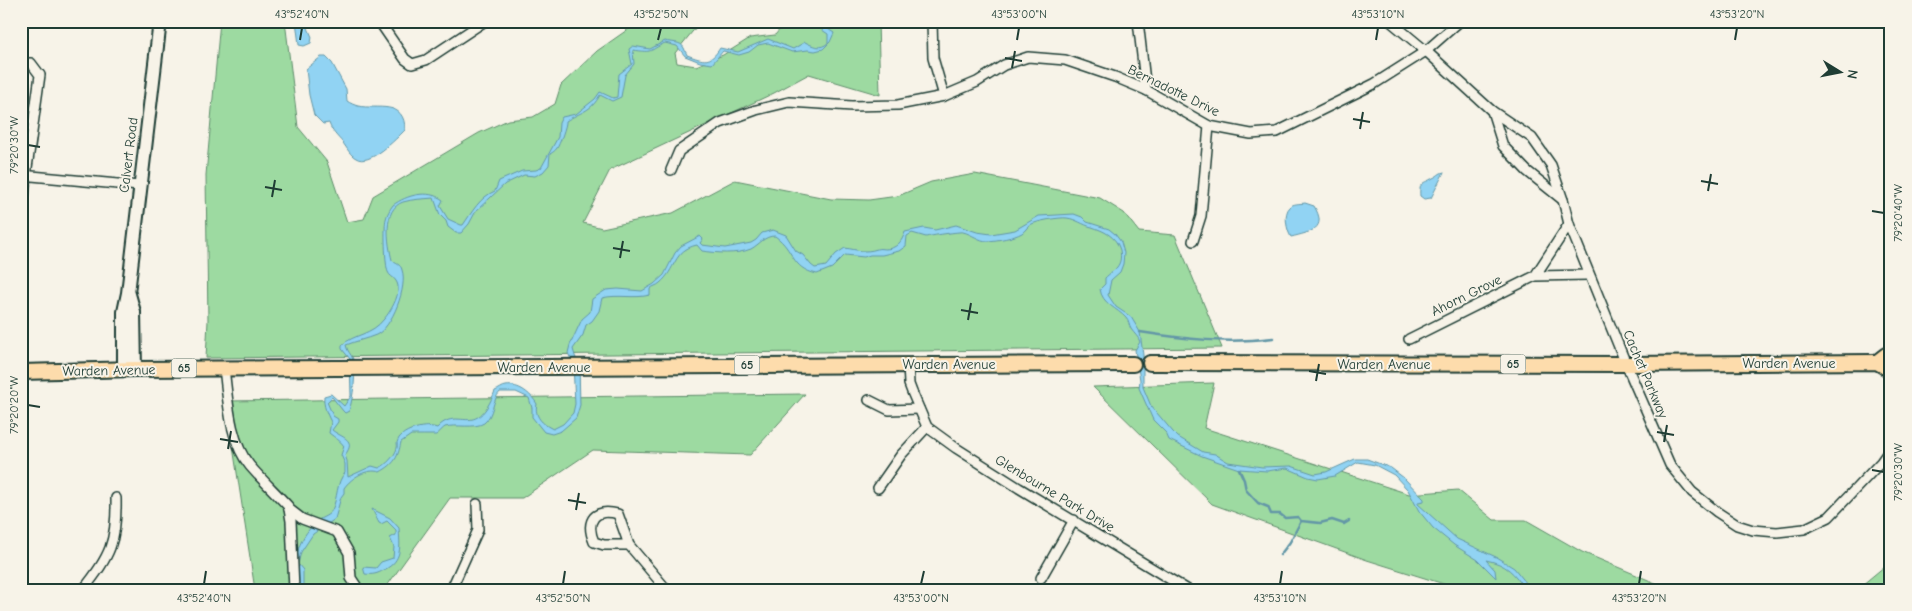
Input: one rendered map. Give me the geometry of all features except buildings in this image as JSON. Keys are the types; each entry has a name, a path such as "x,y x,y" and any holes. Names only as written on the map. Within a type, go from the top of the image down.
{"main road":[{"name":"Warden Avenue","path":"1877,362 1886,355 1891,355"},
{"name":"Warden Avenue","path":"1150,363 1626,364 1877,362 1887,368 1891,368"},
{"name":"Warden Avenue","path":"21,372 352,367 1133,364"}],"street":[{"name":"Calvert Road","path":"129,369 124,312 128,293 139,186 160,21"},
{"path":"379,21 405,59 412,64 426,60 485,21"},
{"path":"932,21 933,58 944,96"},
{"path":"1138,21 1146,90"},
{"name":"Cachet Parkway","path":"1390,21 1492,111 1532,138 1551,165 1569,224 1626,364 1670,464 1692,492 1737,525 1753,530 1776,532 1804,529 1829,517 1881,462 1891,448"},
{"name":"Bernadotte Drive","path":"671,170 679,151 720,123 756,110 789,102 852,106 898,105 944,96 977,82 1004,65 1028,57 1065,60 1115,77 1146,90 1209,126 1251,134 1276,132 1374,84 1426,51 1460,21"},
{"path":"21,63 31,63 40,75 24,175 21,229"},
{"path":"1492,111 1503,146 1527,171 1563,200"},
{"path":"1193,241 1201,216 1209,126"},
{"path":"24,175 139,186"},
{"path":"1535,276 1569,224"},
{"name":"Ahorn Grove","path":"1409,339 1535,276 1589,275"},
{"name":"Warden Avenue","path":"1133,364 1150,363"},
{"path":"878,488 901,455 927,427 909,384 908,364"},
{"path":"224,368 235,435 242,451 249,465 289,509 294,590"},
{"path":"870,400 888,410 919,409"},
{"name":"Glenbourne Park Drive","path":"927,427 1019,488 1188,590"},
{"path":"84,589 108,554 116,529 116,498"},
{"path":"450,590 478,530 477,504"},
{"path":"289,509 302,519 337,532 349,553 352,578 359,590"},
{"path":"629,544 604,545 594,542 590,533 590,524 596,515 608,511 618,514 629,544 667,590"},
{"path":"1041,578 1074,520"}],"green space":[{"path":"220,21 285,21 298,127 327,162 347,222 364,219 373,196 479,133 508,120 533,117 555,104 561,85 597,51 640,21 701,21 675,53 677,63 696,66 723,55 750,38 775,35 787,21 878,21 880,95 809,74 774,93 610,170 583,223 602,228 673,213 735,180 831,199 869,200 898,196 931,182 975,174 1100,198 1124,213 1139,232 1175,235 1222,348 206,358 208,321 206,175"},
{"path":"1214,383 1204,428 1409,494 1458,490 1494,520 1526,520 1582,552 1672,590 1463,590 1367,560 1212,504 1093,387"},
{"path":"805,394 750,455 593,450 522,498 450,498 384,590 255,590 226,401"},
{"path":"1891,561 1891,590 1856,590"}],"water":[{"path":"296,21 305,21 312,37 311,43 304,46 299,45"},
{"path":"812,21 834,33 830,42 823,49 815,51 792,52 768,43 758,45 749,52 739,55 723,51 712,64 685,56 677,46 665,43 653,50 633,50 634,64 625,75 621,97 612,101 600,95 593,105 566,121 559,143 550,154 549,165 543,172 535,176 524,175 505,184 476,211 469,224 461,233 456,233 448,227 446,221 440,215 434,198 407,201 396,206 389,219 388,236 392,260 402,270 403,286 401,296 393,316 382,331 376,335 346,345 353,359 355,370 349,411 345,413 332,397 327,402 333,416 338,419 332,430 349,442 345,455 348,477 372,466 379,468 384,465 394,454 397,448 397,441 410,430 427,427 437,428 453,419 474,419 481,415 488,406 495,391 505,386 520,388 528,393 537,404 538,416 545,425 553,429 563,424 573,413 575,404 573,364 568,353 582,319 590,312 592,299 606,290 642,291 654,284 664,275 675,253 681,246 700,236 703,239 700,243 702,245 725,248 751,243 762,233 773,230 786,235 796,251 803,255 815,268 826,266 836,254 845,248 865,251 889,249 898,244 905,232 924,228 935,230 956,225 977,232 991,234 1015,230 1039,216 1074,214 1082,217 1087,222 1109,229 1121,242 1124,253 1123,264 1120,272 1111,280 1108,295 1116,307 1131,317 1140,332 1143,355 1143,387 1151,406 1178,437 1203,452 1215,454 1228,462 1262,467 1291,466 1315,474 1326,472 1355,459 1367,459 1391,468 1404,478 1424,499 1424,501 1418,502 1418,504 1457,539 1496,557 1514,568 1527,584 1537,590 1525,590 1509,570 1499,564 1486,560 1495,570 1496,578 1478,560 1454,545 1433,528 1419,511 1408,490 1394,475 1375,465 1358,462 1335,476 1318,479 1287,468 1267,471 1239,469 1202,456 1169,440 1166,433 1153,420 1139,388 1140,380 1135,350 1140,342 1126,318 1107,302 1101,294 1100,289 1105,284 1105,278 1119,264 1121,256 1118,245 1105,232 1064,218 1037,222 1018,235 988,241 963,232 926,237 912,233 907,236 906,246 899,251 864,257 845,255 832,268 817,274 802,268 775,236 765,239 751,249 733,253 702,251 697,245 689,248 679,256 665,278 650,289 650,295 602,298 599,311 592,321 586,325 583,335 573,349 579,364 580,405 576,418 561,431 552,434 544,432 532,417 529,398 516,392 500,392 497,395 490,416 480,425 445,427 436,435 411,435 401,442 397,456 389,466 380,472 370,471 360,474 344,488 335,519 313,534 301,552 298,564 303,570 303,590 299,590 296,561 300,544 317,521 331,512 340,481 345,473 345,464 341,455 344,446 329,433 331,422 325,407 324,396 331,394 344,406 351,396 350,359 342,349 342,345 379,324 390,311 397,295 398,285 387,268 385,246 386,219 393,205 411,196 431,195 443,200 440,206 448,219 463,225 481,201 495,191 499,181 522,171 541,168 558,137 559,123 562,117 576,114 595,99 600,92 613,98 617,97 619,74 632,64 629,49 633,46 650,49 665,41 676,43 683,46 687,55 706,60 713,57 720,48 738,52 768,39 793,49 805,42 816,47 825,45 828,43 828,34"},
{"path":"321,57 326,57 332,63 346,89 347,101 358,106 395,110 404,120 405,130 382,151 368,159 361,160 354,157 333,131 329,123 323,124 314,115 306,69"},
{"path":"1444,172 1431,198 1424,199 1420,196 1422,184"},
{"path":"1305,203 1314,206 1318,214 1318,225 1311,231 1291,237 1286,222 1288,210 1293,205"},
{"path":"372,509 390,518 399,528 400,547 397,557 390,566 377,573 365,574 363,567 376,568 381,562 393,558 394,547 390,538 396,535 396,530 387,521 379,523"}],"waterway":[{"path":"1140,332 1206,340 1239,341 1273,338"},
{"path":"1239,469 1246,490 1258,503 1268,507 1271,514 1280,514 1285,518 1298,517 1301,521 1320,523 1332,520 1344,524 1349,521"},
{"path":"1280,555 1290,542 1301,521"}]}
